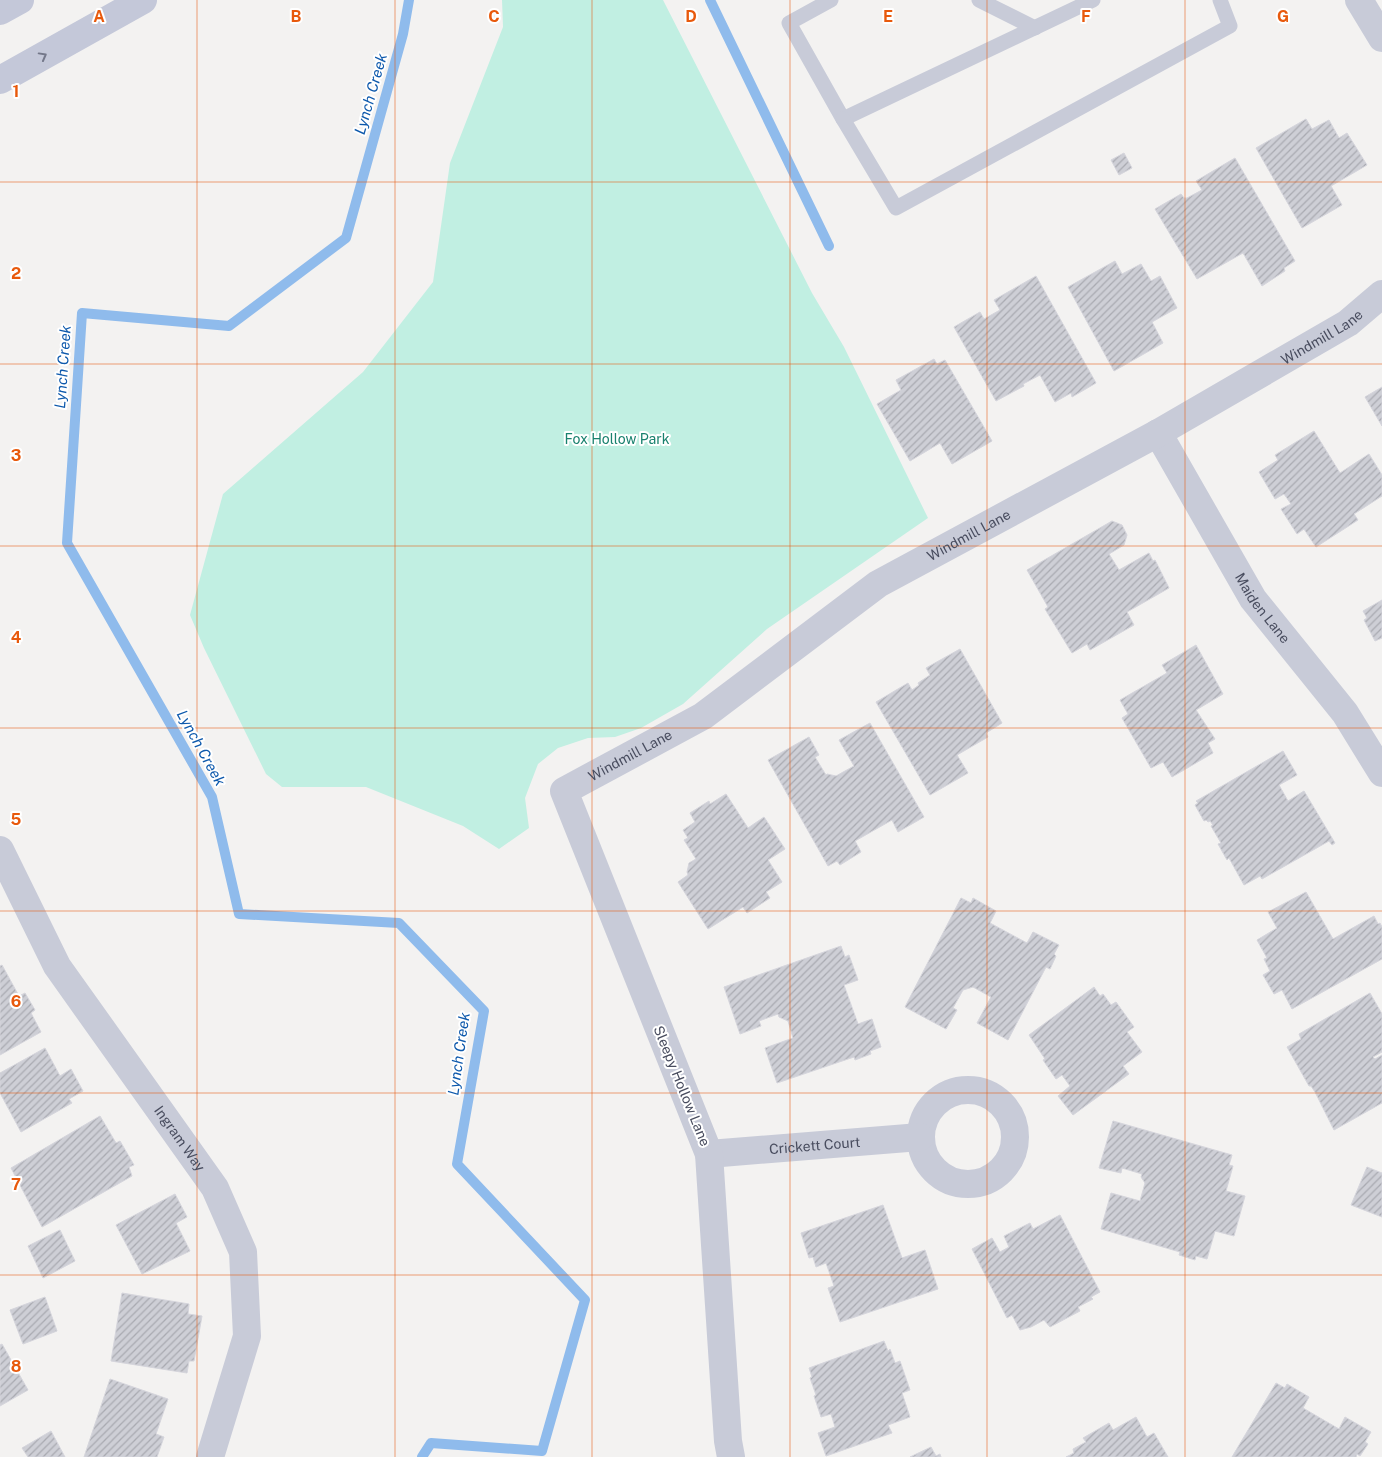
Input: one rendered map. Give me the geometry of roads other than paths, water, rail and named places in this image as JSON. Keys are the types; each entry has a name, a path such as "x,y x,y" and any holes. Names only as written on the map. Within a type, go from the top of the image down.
{"main road":[{"path":"0,11 20,0"},
{"path":"0,80 125,4"}],"street":[{"path":"1359,0 1382,38"},
{"name":"Windmill Lane","path":"564,791 703,716 878,584 1158,433 1348,323 1382,294"},
{"name":"Maiden Lane","path":"1158,433 1252,599 1346,713 1382,773"},
{"name":"Sleepy Hollow Lane","path":"564,791 709,1154 730,1457"},
{"name":"Ingram Way","path":"0,850 57,966 215,1188 243,1252 247,1336 210,1457"},
{"name":"Crickett Court","path":"709,1154 920,1138"}],"lane":[{"path":"831,0 788,23 896,208 1230,26 1220,0"},
{"path":"979,0 1034,28"},
{"path":"843,119 1093,0"}],"waterway":[{"name":"Lynch Creek","path":"409,0 403,34 346,238 229,326 82,313 67,543 212,797 239,914 399,923 484,1011 457,1164 585,1300 542,1451 431,1443 422,1457"},
{"path":"710,0 829,246"}],"park label":[{"name":"Fox Hollow Park","path":"617,439"}]}
